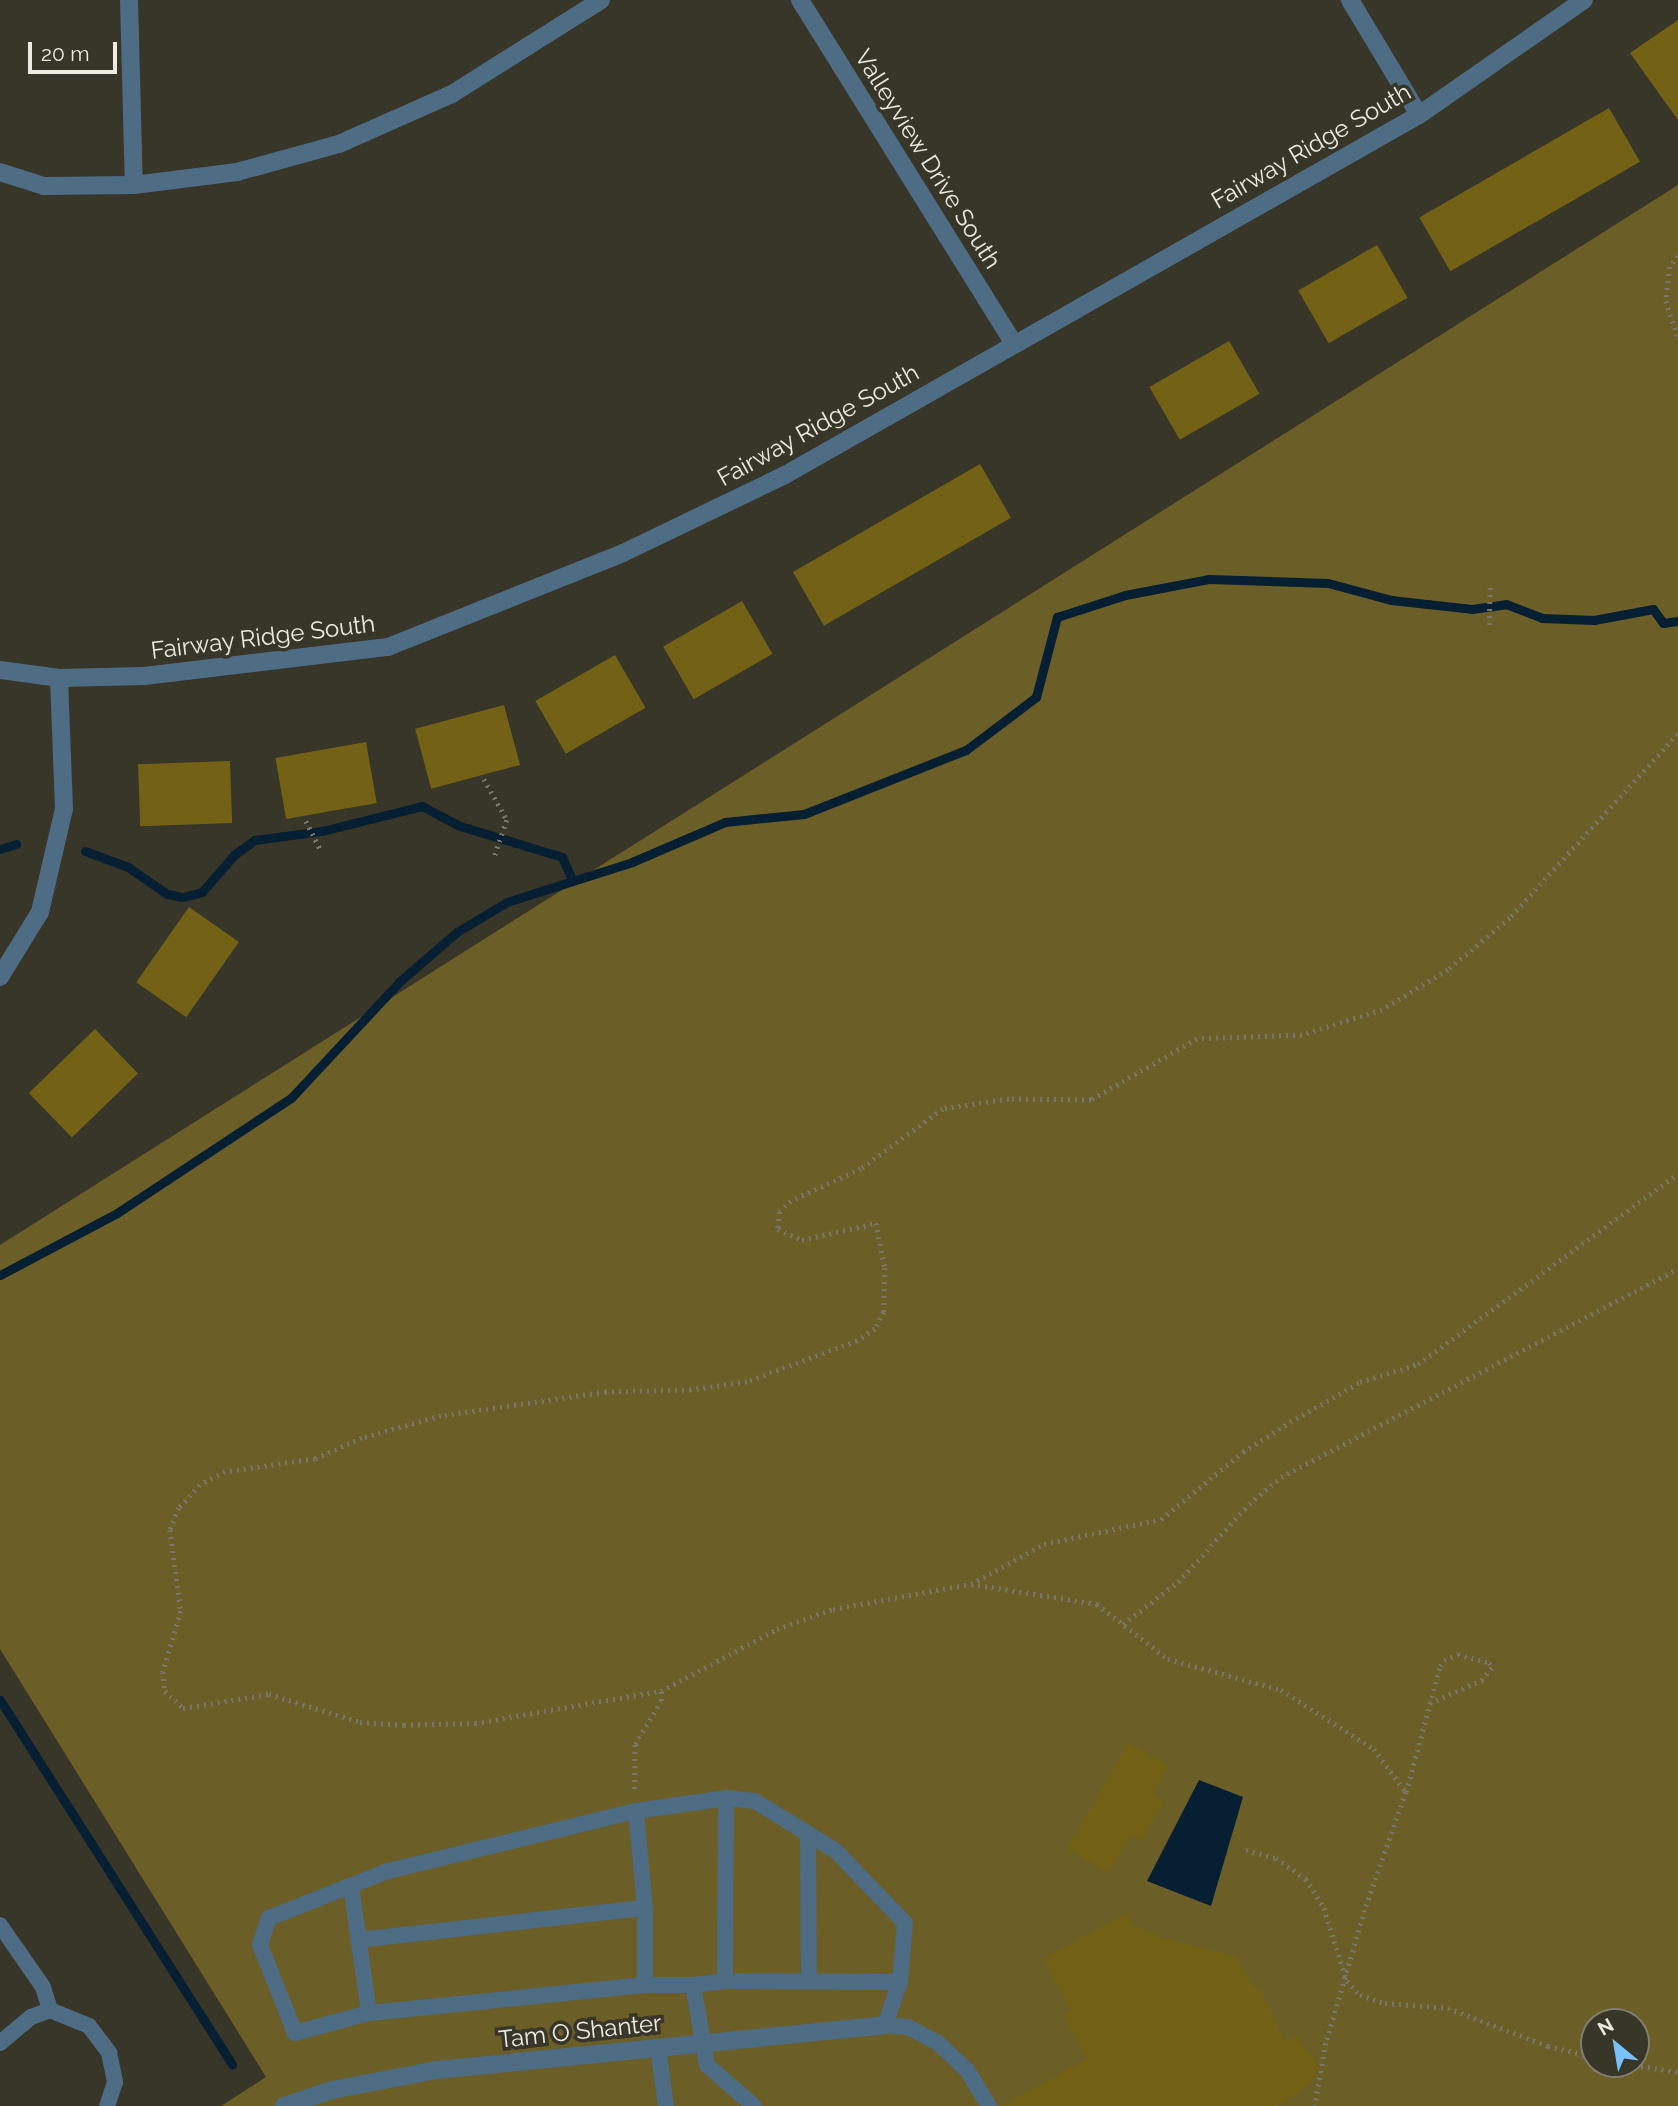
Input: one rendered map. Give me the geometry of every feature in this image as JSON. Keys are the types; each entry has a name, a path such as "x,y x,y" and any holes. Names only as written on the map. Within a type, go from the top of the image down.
{"street":[{"path":"129,0 134,185"},
{"path":"0,173 44,186 134,185 237,172 339,144 452,94 601,0"},
{"name":"Valleyview Drive South","path":"800,0 1014,344"},
{"path":"1350,0 1419,114"},
{"name":"Fairway Ridge South","path":"0,670 59,678 144,676 388,647 623,553 785,475 1419,114 1584,0"},
{"path":"0,977 40,912 64,809 59,678"},
{"name":"Tam O Shanter","path":"284,2106 332,2090 437,2070 885,2025"}],"lane":[{"path":"725,1981 726,1798"},
{"path":"900,1982 725,1981 694,1985 645,1985 369,2013 295,2033 260,1945 269,1918 388,1871 636,1811 726,1798 755,1801 836,1851 905,1923 900,1982 885,2025 908,2028 938,2043 967,2070 989,2106"},
{"path":"636,1811 645,1908 645,1985"},
{"path":"808,1834 809,1981"},
{"path":"351,1886 369,2013"},
{"path":"358,1940 645,1908"},
{"path":"0,1925 43,1987 50,2010"},
{"path":"694,1985 707,2065 754,2106"},
{"path":"0,2043 31,2017 50,2010 89,2026 109,2053 115,2082 107,2106"},
{"path":"658,2048 666,2106"}],"path":[{"path":"1678,256 1670,267 1666,301 1678,339"},
{"path":"1489,625 1490,585"},
{"path":"1406,1793 1374,1749 1281,1690 1168,1659 1097,1604 1077,1598 971,1584 833,1609 777,1629 662,1691 475,1723 360,1723 269,1694 183,1708 169,1698 163,1686 181,1611 170,1530 189,1496 225,1472 315,1459 391,1429 494,1406 747,1382 856,1341 875,1329 884,1312 885,1268 876,1223 802,1240 778,1229 780,1212 791,1201 862,1169 943,1109 1009,1099 1091,1100 1197,1039 1302,1035 1382,1010 1448,970 1510,918 1678,734"},
{"path":"484,779 491,800 504,812 506,828 494,856"},
{"path":"306,821 321,850"},
{"path":"971,1584 1044,1544 1161,1519 1290,1422 1360,1382 1419,1364 1678,1174"},
{"path":"1123,1624 1178,1582 1249,1504 1281,1478 1678,1269"},
{"path":"1315,2106 1326,2043 1347,1981 1365,1910 1406,1793 1431,1703 1448,1657 1469,1654 1489,1662 1492,1668 1483,1680 1431,1703"},
{"path":"636,1811 635,1744 661,1701 662,1691"},
{"path":"1246,1850 1276,1858 1306,1879 1324,1908 1347,1981 1360,1995 1385,2004 1448,2008 1548,2046 1580,2053"},
{"path":"1650,2068 1678,2072"}],"shaded area":[{"path":"1678,185 1678,2106 221,2106 266,2077 0,1649 0,1245"}],"water":[{"path":"1199,1780 1243,1797 1211,1906 1147,1881"}],"building":[{"path":"1678,20 1678,120 1630,53"},
{"path":"1609,108 1640,162 1450,271 1419,218"},
{"path":"1377,245 1408,298 1329,343 1298,290"},
{"path":"1229,341 1260,394 1180,440 1149,387"},
{"path":"980,464 1011,518 824,626 793,572"},
{"path":"742,601 772,654 694,699 663,646"},
{"path":"615,655 646,708 566,754 535,701"},
{"path":"504,705 520,765 431,789 415,729"},
{"path":"366,742 377,803 286,819 275,758"},
{"path":"230,761 232,823 140,826 138,764"},
{"path":"189,907 239,942 186,1017 136,982"},
{"path":"95,1029 138,1074 72,1138 29,1093"},
{"path":"1128,1743 1169,1766 1153,1794 1164,1801 1142,1840 1131,1834 1109,1873 1068,1849"},
{"path":"1127,1913 1134,1925 1160,1937 1237,1957 1254,1988 1261,1990 1285,2042 1296,2036 1318,2067 1311,2083 1278,2106 1002,2106 1087,2059 1063,2014 1071,2010 1043,1959"}],"waterway":[{"path":"0,1275 117,1213 291,1098 399,982 457,932 507,902 632,862 725,822 804,814 966,750 1036,697 1057,617 1125,595 1209,579 1328,583 1391,600 1472,609 1506,604 1542,618 1594,620 1653,609 1663,623 1678,621"},
{"path":"85,851 128,867 167,894 183,897 202,892 234,855 255,840 322,831 422,806 457,825 562,857 572,879"},
{"path":"0,849 16,844"},
{"path":"0,1700 232,2064"}]}
